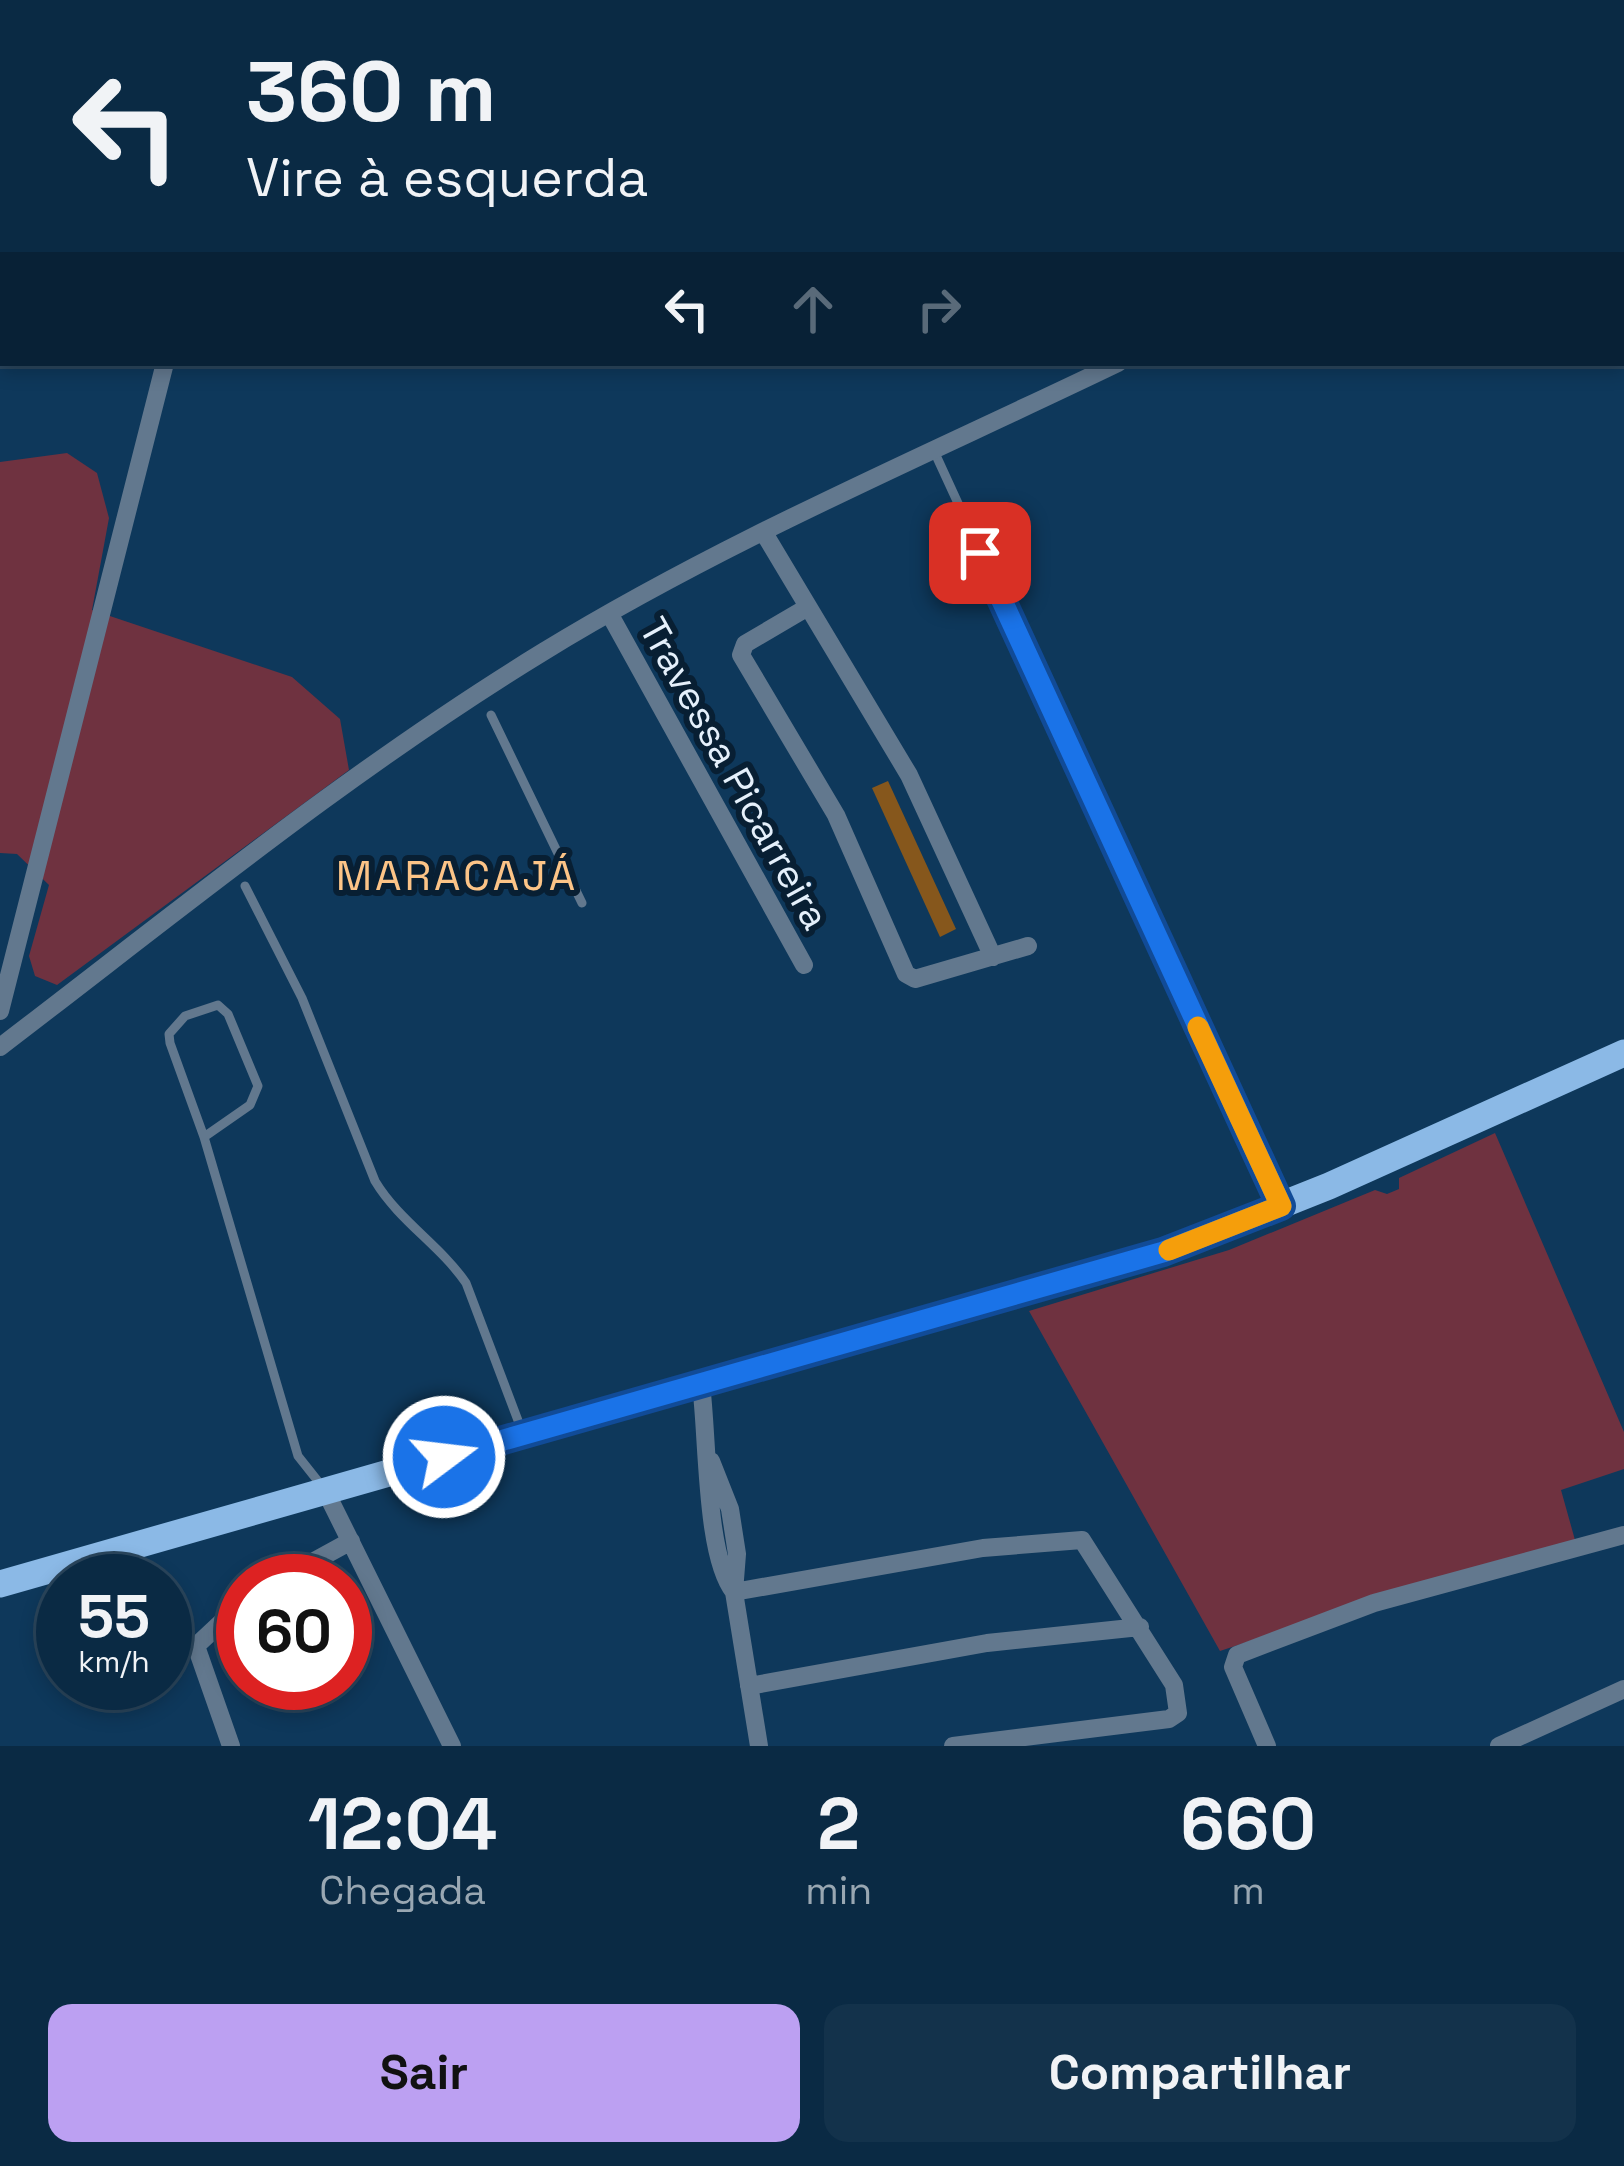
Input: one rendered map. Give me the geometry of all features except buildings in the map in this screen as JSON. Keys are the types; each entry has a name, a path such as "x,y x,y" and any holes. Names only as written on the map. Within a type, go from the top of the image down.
{"main road":[{"path":"0,1584 1163,1252 1281,1206 1624,1053"}],"street":[{"path":"0,1011 164,366"},
{"path":"0,1047 240,878 481,694 609,613 1112,366"},
{"path":"764,533 909,775 993,956"},
{"path":"808,607 746,644 741,655 836,815 906,974 915,979 1028,946"},
{"name":"Travessa Picarreira","path":"609,613 804,965"},
{"path":"481,694 491,715"},
{"path":"701,1385 711,1461 710,1512 721,1573 734,1592 758,1746"},
{"path":"325,1490 452,1746"},
{"path":"1267,1746 1231,1663 1237,1655 1375,1603 1624,1534"},
{"path":"734,1592 983,1548 1073,1538 1089,1546 1174,1684 1179,1707 1174,1717 953,1746"},
{"path":"327,1554 350,1541"},
{"path":"216,1627 196,1646 216,1703"},
{"path":"749,1686 986,1643 1140,1627"},
{"path":"1499,1746 1624,1689"},
{"path":"218,1710 231,1746"}],"lane":[{"path":"934,451 1281,1206"},
{"path":"491,715 582,903"},
{"path":"240,878 302,998 375,1181 391,1207 452,1263 466,1283 523,1436"},
{"path":"204,1137 250,1105 258,1086 255,1068 228,1014 218,1005 185,1016 169,1034 298,1456 325,1490"}],"shaded area":[{"path":"67,453 97,473 109,518 92,610 292,677 340,719 349,770 57,985 35,976 29,956 49,885 17,854 0,853 0,462"},
{"path":"1495,1133 1624,1432 1624,1469 1561,1490 1575,1540 1478,1566 1220,1651 1029,1311 1229,1250 1375,1190 1387,1194 1399,1189 1399,1178"}],"slow traffic":[{"path":"1169,1250 1281,1206 1198,1027"}],"district":[{"name":"MARACAJÁ","path":"457,875"}],"route":[{"path":"444,1457 1163,1252 1281,1206 980,553"}]}
